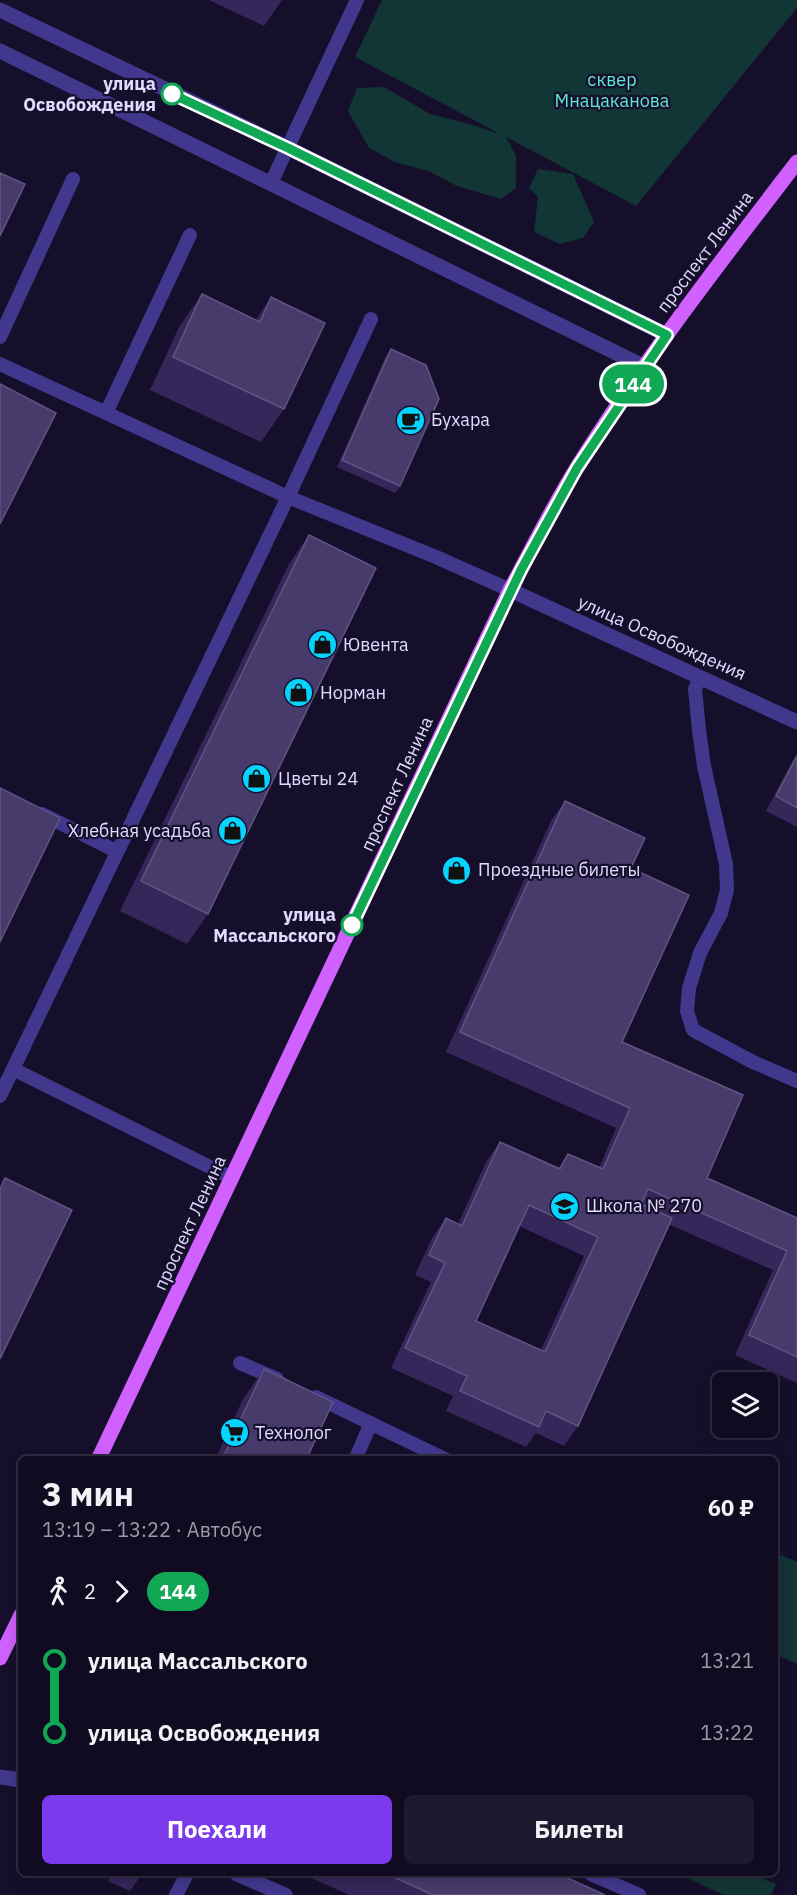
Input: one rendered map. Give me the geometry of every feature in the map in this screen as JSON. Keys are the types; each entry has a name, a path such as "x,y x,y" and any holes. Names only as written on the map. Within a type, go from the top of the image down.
{"main road":[{"name":"проспект Ленина","path":"100,1456 510,590 577,468 667,335 797,162"},
{"path":"0,1658 18,1621"}],"street":[{"path":"0,10 288,148 667,335"},
{"path":"0,51 645,367"},
{"name":"улица Освобождения","path":"510,590 797,722"},
{"path":"0,1777 18,1780"},
{"path":"242,1876 285,1895"}],"lane":[{"path":"271,183 357,0"},
{"path":"0,337 73,179"},
{"path":"106,413 190,235"},
{"path":"0,1096 371,319"},
{"path":"0,364 288,497 436,557 510,590"},
{"path":"700,677 695,689 699,730 708,786 726,864 727,890 721,913 700,953 688,988 687,1011 693,1030 753,1062 797,1081"},
{"path":"32,809 116,851"},
{"path":"13,1069 232,1178"},
{"path":"240,1363 439,1456"},
{"path":"357,1456 371,1423"},
{"path":"176,1895 186,1876"},
{"path":"596,1876 639,1895"}],"green space":[{"name":"сквер Мнацаканова","path":"382,0 797,0 797,8 636,206 506,137 516,156 516,188 501,199 457,186 428,171 395,162 369,148 348,111 357,88 384,87 430,114 500,134 355,57"},
{"path":"538,169 573,174 594,222 583,238 560,244 534,232 538,197 529,188"},
{"path":"778,1554 797,1562 797,1664 778,1655"},
{"path":"683,1876 758,1876 776,1884 771,1895 724,1895"}],"building":[{"path":"0,173 25,184 0,236"},
{"path":"202,294 260,322 271,297 325,323 284,409 173,357"},
{"path":"391,349 426,365 439,399 400,486 342,460"},
{"path":"0,384 56,413 0,524"},
{"path":"309,535 376,568 208,914 141,881"},
{"path":"797,756 797,808 776,796"},
{"path":"0,788 60,818 0,942"},
{"path":"565,801 645,838 631,868 689,895 622,1042 743,1095 707,1178 797,1218 797,1357 749,1335 787,1251 648,1189 641,1204 672,1218 578,1426 546,1411 539,1427 460,1391 467,1376 405,1348 445,1263 429,1255 446,1218 462,1226 500,1142 560,1169 568,1154 603,1169 630,1108 460,1032","holes":["529,1205 598,1237 545,1352 476,1321"]},
{"path":"5,1178 72,1210 0,1359 0,1189"},
{"path":"264,1369 333,1402 308,1456 224,1456"},
{"path":"391,1876 563,1876 605,1895 433,1895"}],"bus line":[{"name":"144","path":"172,94 288,148 667,335 577,468 510,590 352,925"}],"place":[{"name":"улица Освобождения","path":"172,94"},
{"name":"Бухара","path":"410,420"},
{"name":"Ювента","path":"322,645"},
{"name":"Норман","path":"299,693"},
{"name":"Цветы 24","path":"257,779"},
{"name":"Хлебная усадьба","path":"232,831"},
{"name":"Проездные билеты","path":"457,870"},
{"name":"улица Массальского","path":"352,925"},
{"name":"Школа № 270","path":"565,1206"},
{"name":"Технолог","path":"234,1433"}]}
